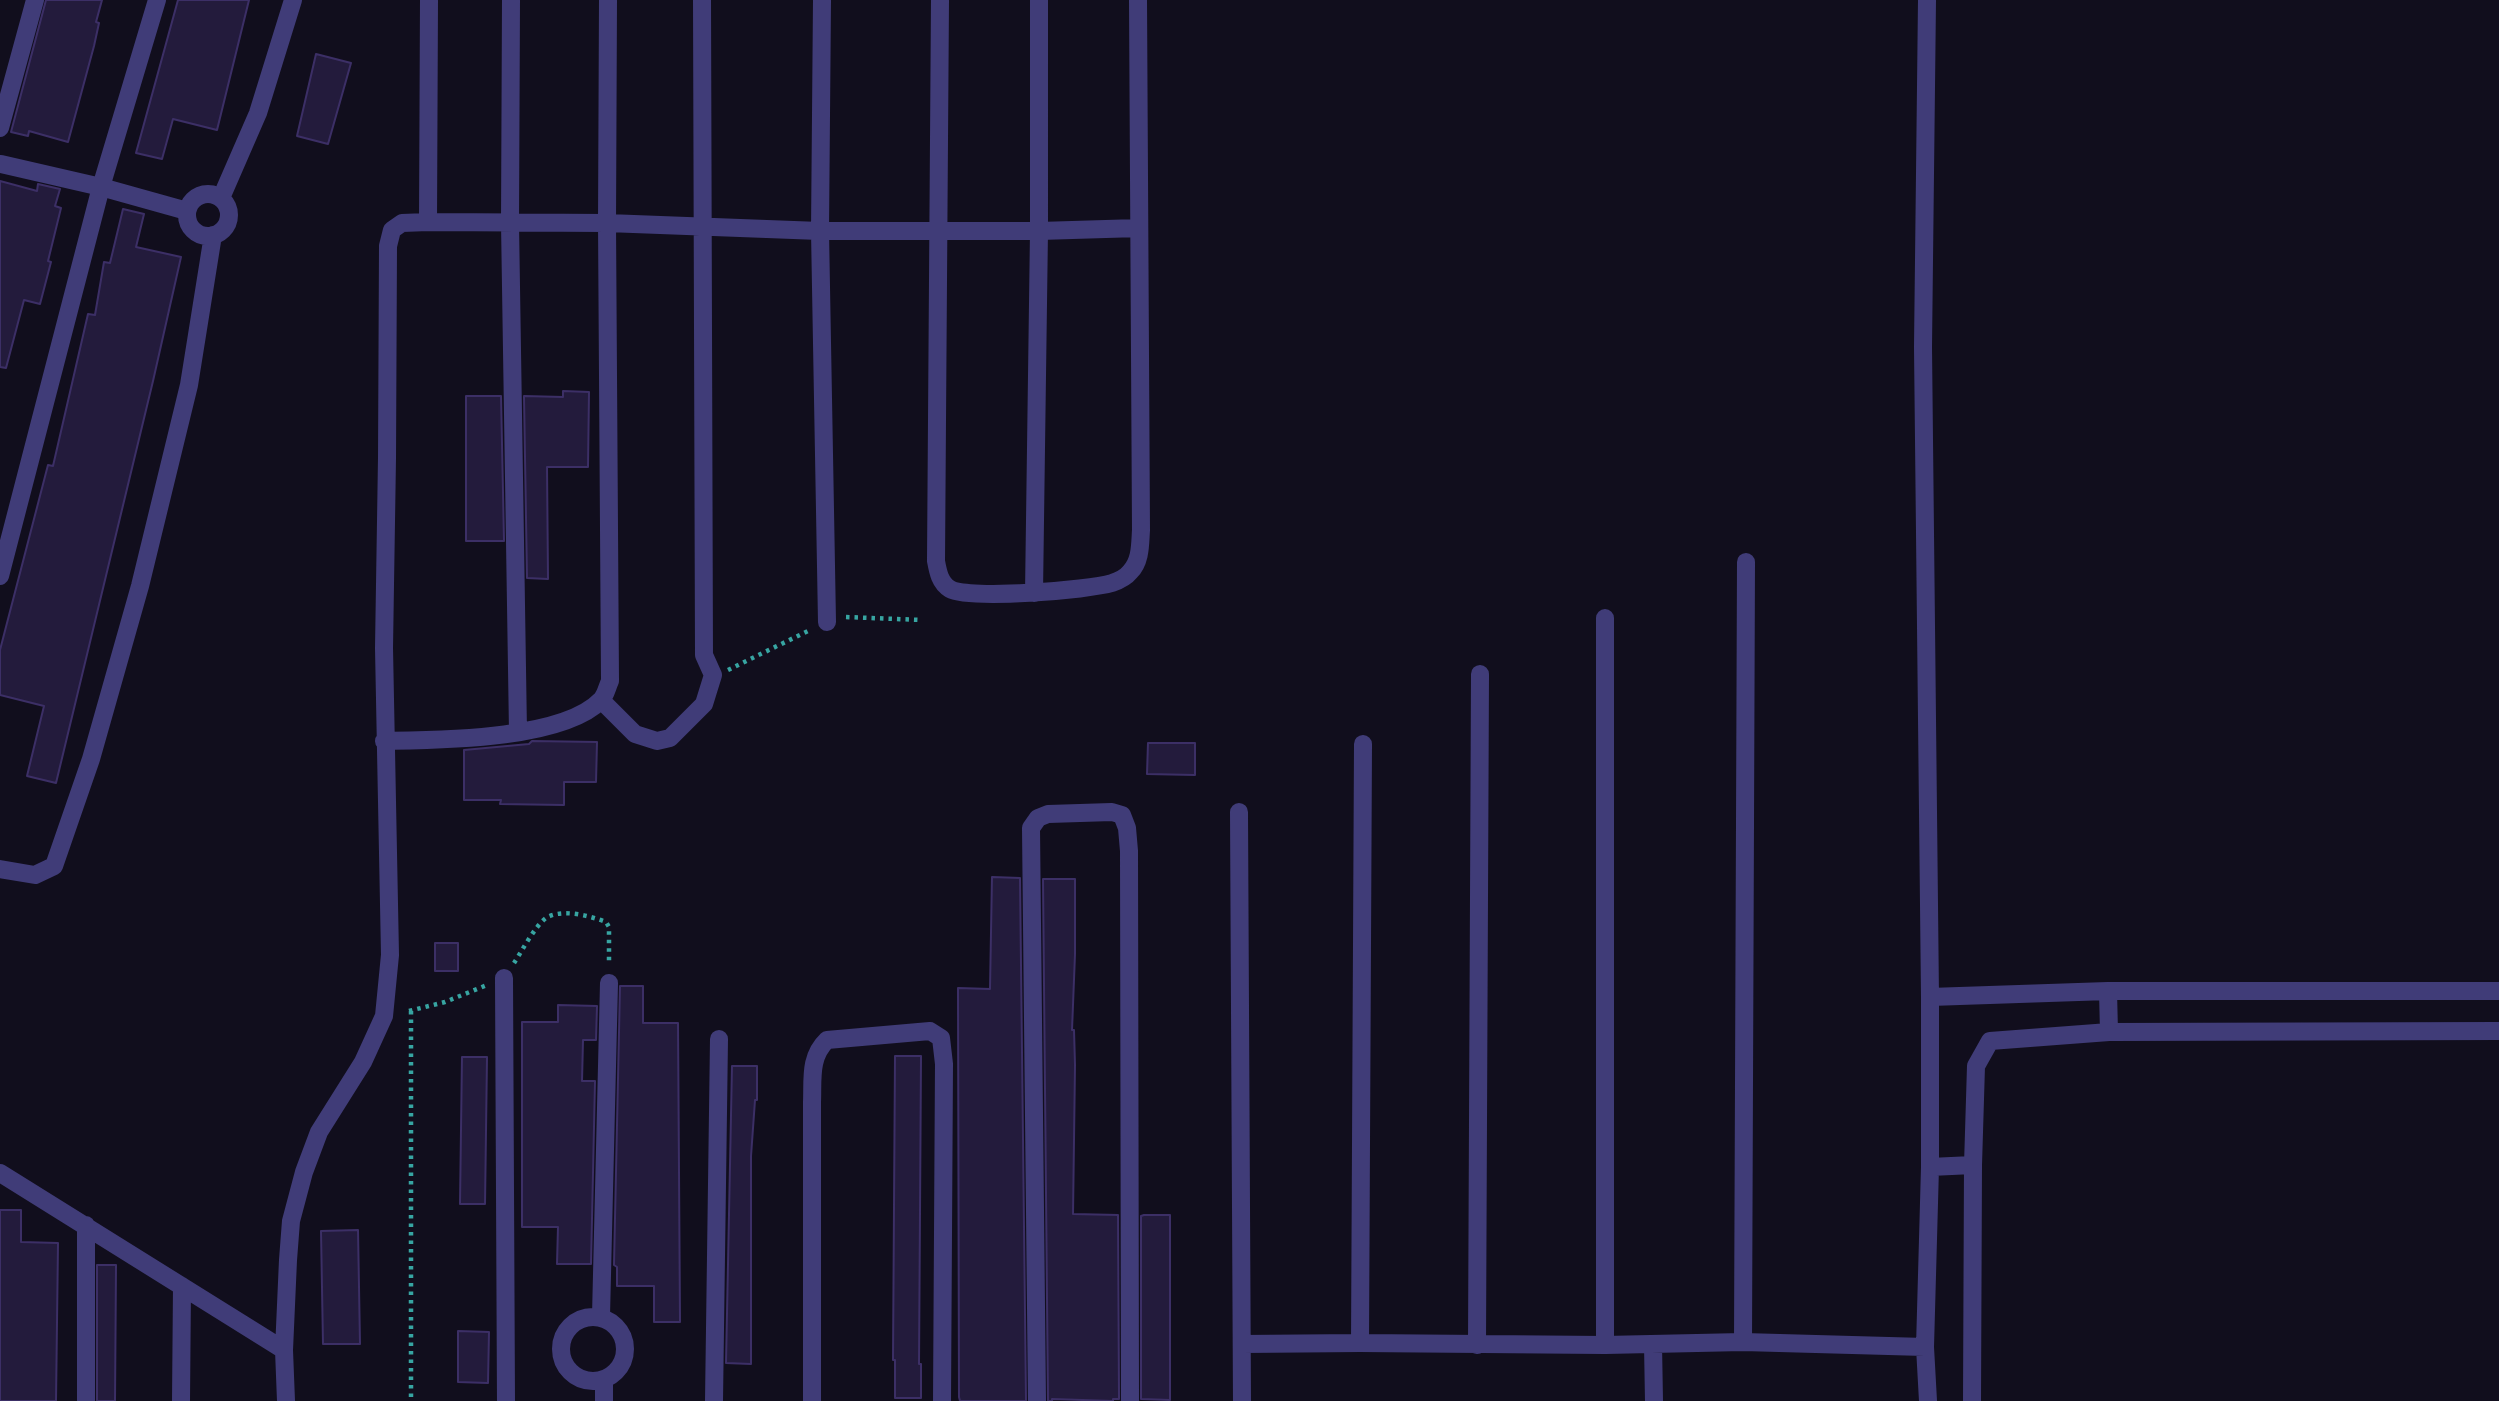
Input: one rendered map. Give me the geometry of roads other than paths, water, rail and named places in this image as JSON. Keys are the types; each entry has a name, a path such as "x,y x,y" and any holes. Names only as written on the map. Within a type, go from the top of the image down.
{"street":[{"path":"0,128 35,0"},
{"path":"0,576 101,187 157,0"},
{"path":"221,198 258,113 293,0"},
{"path":"428,222 429,0"},
{"path":"511,0 510,223 518,732"},
{"path":"384,741 428,741 518,732 554,725 573,718 601,700 610,681 608,0"},
{"path":"601,700 635,734 657,741 670,738 704,704 713,675 704,655 702,0"},
{"path":"822,0 821,231 827,622"},
{"path":"940,0 938,572 948,589 955,592 1034,593 1111,583 1130,572 1139,555 1138,0"},
{"path":"1034,593 1039,0"},
{"path":"1927,0 1923,347 1930,998 1930,1167 1925,1347 1928,1401"},
{"path":"0,152 0,166 101,187 187,211"},
{"path":"201,195 215,195 226,204 229,216 224,228 213,235 200,234 190,225 187,211 201,195"},
{"path":"286,1401 285,1302 291,1221 304,1172 320,1132 363,1062 384,1016 390,956 384,741 388,246 392,230 402,223 428,222 607,223 821,231 940,232 1139,228"},
{"path":"0,869 35,875 54,866 91,759 140,586 189,386 213,235"},
{"path":"1743,1342 1746,562"},
{"path":"1605,618 1605,1345"},
{"path":"1477,1345 1480,674"},
{"path":"1360,1343 1363,744"},
{"path":"1037,1401 1031,828 1038,818 1048,814 1112,812 1122,815 1127,828 1129,850 1130,1401"},
{"path":"1239,812 1241,1401"},
{"path":"504,978 506,1401"},
{"path":"601,1316 609,983"},
{"path":"1930,998 2108,991 2499,991"},
{"path":"2108,991 2109,1032"},
{"path":"812,1401 812,1102 816,1054 827,1040 930,1031 938,1034 943,1043 944,1064 942,1401"},
{"path":"1972,1401 1976,1066 1990,1041 2109,1032 2499,1031"},
{"path":"714,1401 719,1039"},
{"path":"1930,1167 1973,1165"},
{"path":"0,1172 284,1350"},
{"path":"86,1225 86,1401"},
{"path":"181,1401 182,1286"},
{"path":"601,1316 616,1324 625,1339 626,1356 618,1371 604,1380 587,1381 571,1374 562,1359 561,1341 569,1326 584,1317 601,1316"},
{"path":"1242,1344 1605,1345 1743,1342 1925,1347"},
{"path":"1653,1344 1654,1401"},
{"path":"604,1380 604,1401"}]}
